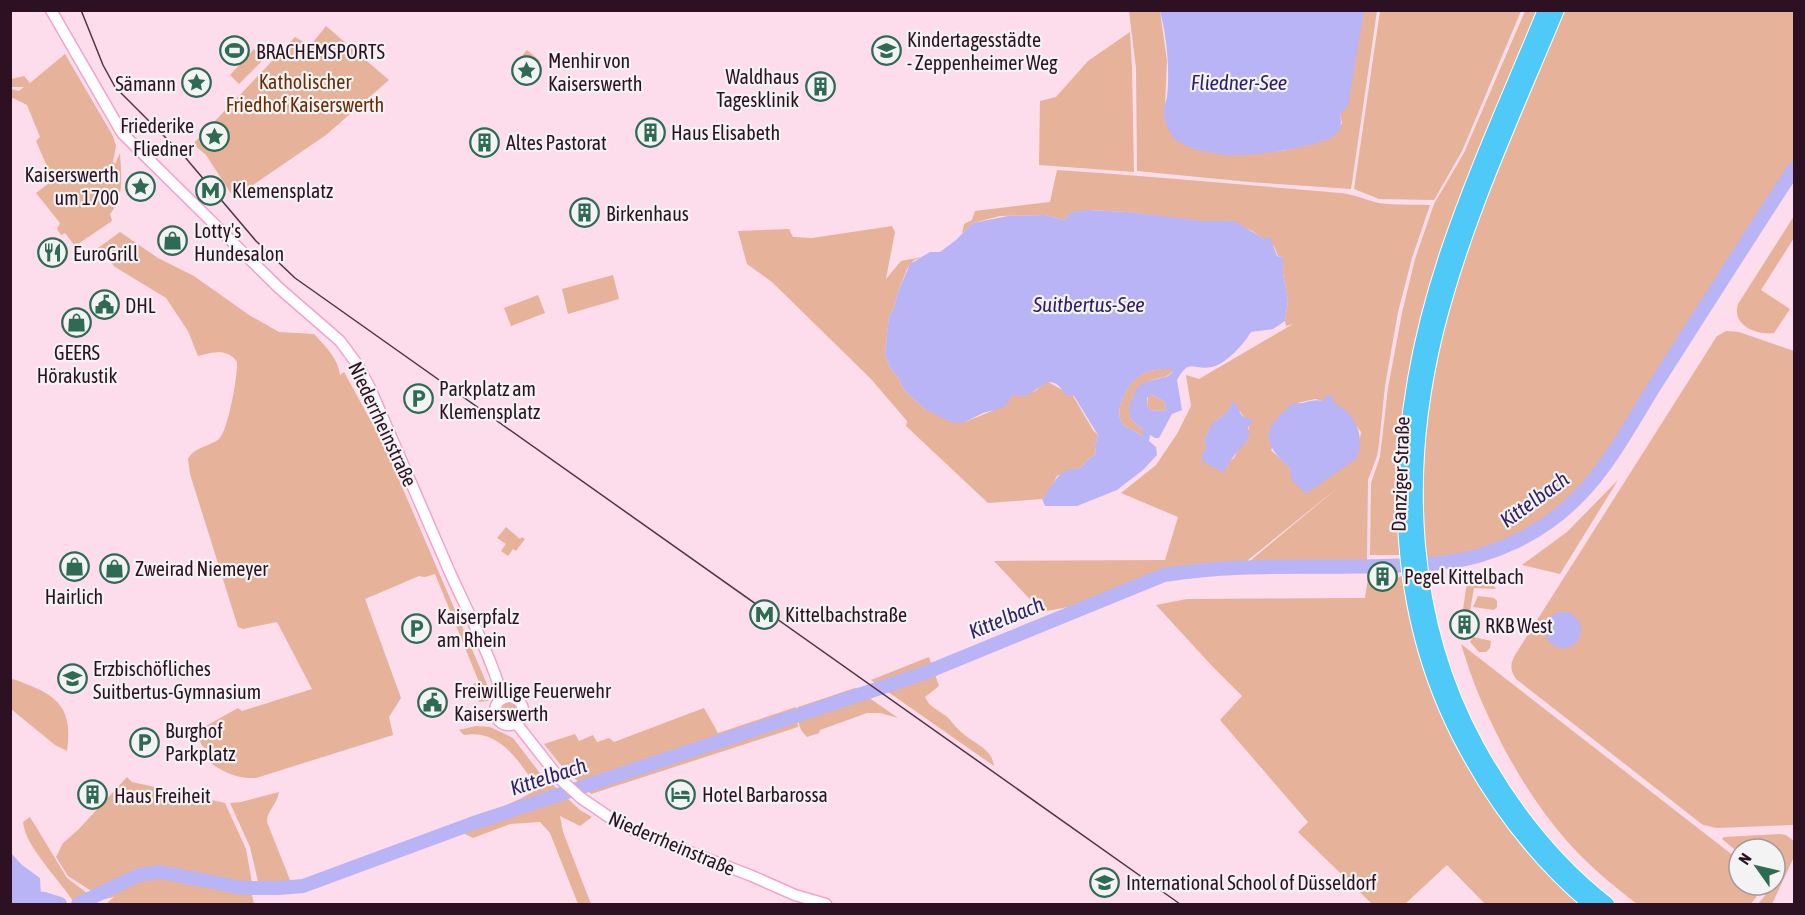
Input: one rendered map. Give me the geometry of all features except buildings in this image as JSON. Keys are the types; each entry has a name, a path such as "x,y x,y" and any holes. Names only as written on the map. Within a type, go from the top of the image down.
{"highway":[{"name":"Danziger Straße","path":"1545,10 1472,188 1448,252 1425,330 1414,383 1407,438 1404,493 1415,577 1419,631 1435,684 1481,777 1509,819 1541,857 1590,904"},
{"name":"Danziger Straße","path":"1411,549 1417,440 1436,331 1458,256 1485,182 1557,10"},
{"name":"Danziger Straße","path":"1415,577 1447,681 1466,726 1491,771 1519,813 1550,850 1585,886 1607,904"}],"main road":[{"name":"Niederrheinstraße","path":"51,10 122,133 279,288 340,341 357,363 497,674 503,698 496,705 495,715 501,723 516,723 560,779 581,798 609,817 635,831 795,895 826,904"},
{"path":"503,698 512,698 520,703 522,714 516,723"}],"green space":[{"path":"1129,11 1160,11 1167,61 1165,106 1195,149 1218,154 1282,151 1320,142 1334,136 1342,123 1340,115 1364,11 1377,11 1351,189 1137,171 1136,68"},
{"path":"1380,11 1521,11 1462,151 1434,200 1379,199 1354,189"},
{"path":"1525,11 1541,11 1471,176 1398,492 1400,555 1370,555 1371,483 1380,457 1388,388 1415,259 1434,204 1464,153"},
{"path":"1563,11 1794,11 1794,161 1606,457 1582,490 1545,522 1508,542 1468,556 1425,561 1420,492 1430,387 1441,333 1463,257 1490,183"},
{"name":"Katholischer Friedhof Kaiserswerth","path":"326,26 389,80 326,135 234,198 206,155 193,144 295,37 310,46"},
{"path":"1130,32 1134,172 1039,165 1040,101 1056,97 1088,61"},
{"path":"254,49 264,59 239,84 230,75"},
{"path":"527,50 540,61 529,69 516,63"},
{"path":"65,54 113,136 116,146 113,162 115,164 120,153 121,169 120,193 110,214 112,221 75,246 65,233 61,235 57,229 60,223 36,193 53,180 36,141 40,137 27,105 11,97 11,89 19,91 24,87 11,87 11,79 24,76 30,83"},
{"path":"1057,170 1340,193 1382,203 1430,205 1412,258 1398,312 1385,386 1377,456 1368,480 1367,563 1244,566 1341,485 1242,565 1203,567 1165,573 1072,609 1068,607 1042,612 994,561 1165,560 1178,517 1121,493 1156,465 1177,434 1191,406 1186,375 1199,379 1293,324 1286,326 1285,321 1288,300 1283,274 1283,258 1278,256 1274,246 1252,231 1230,221 1205,222 1127,212 1088,210 1068,216 1064,220 1045,215 1000,216 973,223 962,234 964,224 972,220 975,211 1050,202","holes":["1315,399 1337,406 1351,417 1361,432 1357,455 1291,474 1290,468 1271,450 1297,403","1237,408 1250,424 1247,434 1249,439 1228,462 1205,449 1208,446 1204,440 1217,420"]},
{"path":"1794,216 1794,238 1761,290 1790,309 1774,333 1753,331 1738,318 1738,304"},
{"path":"892,226 895,232 886,279 901,261 922,257 914,260 907,269 894,308 889,316 885,354 890,368 898,377 904,390 926,410 965,422 992,411 1013,395 1023,395 1035,391 1045,383 1050,383 1073,396 1098,435 1095,446 1096,454 1079,469 1057,476 1042,499 988,503 906,426 907,421 871,379 772,282 747,264 738,231 789,229 793,237 812,238"},
{"path":"120,232 158,258 194,276 249,315 279,332 314,334 330,353 337,363 340,375 344,372 384,445 490,691 492,697 488,701 479,702 473,684 479,682 435,574 419,576 365,599 401,698 389,717 393,735 256,778 229,774 206,760 210,757 195,734 197,731 238,708 242,711 312,689 277,622 243,629 238,627 190,474 188,459 198,450 219,439 226,425 232,402 237,362 224,353 214,352 198,356 188,331 166,298 115,267 98,248"},
{"path":"613,275 619,299 568,314 562,289"},
{"path":"538,295 545,313 511,326 504,308"},
{"path":"1726,331 1739,332 1794,351 1794,825 1717,828 1703,825 1516,679 1512,670 1515,655 1717,336"},
{"path":"1171,368 1173,371 1165,377 1149,381 1135,394 1130,418 1143,430 1143,436 1123,425 1119,415 1120,408 1131,383 1147,372"},
{"path":"1151,394 1165,402 1166,409 1163,411 1150,410 1147,406 1148,396"},
{"path":"1618,480 1560,574 1522,565 1567,532"},
{"path":"506,527 520,539 522,537 525,539 516,551 513,549 508,556 501,551 506,544 497,538"},
{"path":"1483,571 1496,589 1474,588 1469,617 1462,616 1468,576"},
{"path":"1403,575 1426,670 1443,716 1464,760 1504,817 1583,904 1485,904 1447,865 1405,904 1372,904 1298,832 1308,822 1220,720 1242,696 1156,605 1187,599 1365,598 1368,577 1392,581"},
{"path":"1478,596 1494,598 1497,601 1497,607 1494,610 1473,607"},
{"path":"1473,637 1491,641 1490,648 1486,652 1479,652 1470,642"},
{"path":"1461,644 1727,851 1727,897 1756,897 1751,904 1637,904 1600,874 1553,825 1518,773 1498,737"},
{"path":"929,657 939,686 925,697 927,701 985,750 994,766 871,680"},
{"path":"10,678 38,689 57,702 67,721 67,751 55,745 11,709"},
{"path":"855,688 898,718 880,713 867,713 807,737 804,734 799,723 798,707"},
{"path":"504,702 512,702 517,707 515,718 504,720 499,715 499,707"},
{"path":"796,707 798,727 591,794 560,764 544,744 575,734 579,741 593,735 597,742 609,738 614,742 704,708 718,733"},
{"path":"476,726 490,727 513,738 539,772 580,810 592,817 580,826 560,816 563,832 591,904 578,904 550,833 540,822 510,824 473,838 461,832 477,818 538,789 516,759 499,743 489,737 464,735 459,730"},
{"path":"127,777 132,782 225,803 246,849 253,888 180,872 151,870 133,875 96,894 68,876 56,857 63,843"},
{"path":"279,792 267,822 292,885 259,886 250,847 230,803"},
{"path":"30,817 67,878 91,896 75,904 44,864 25,832 23,822"},
{"path":"1786,835 1794,841 1794,857 1787,872 1787,837 1727,837 1727,843 1722,839 1724,837"},
{"path":"160,874 252,895 254,904 109,904 107,903 114,897 104,899 101,896 139,877"},
{"path":"1764,897 1775,897 1772,904 1758,904"}],"water":[{"name":"Fliedner-See","path":"1160,11 1364,11 1348,106 1340,115 1341,124 1338,132 1312,145 1243,155 1207,152 1179,142 1171,133 1164,118 1168,65"},
{"name":"Suitbertus-See","path":"1088,210 1127,212 1205,221 1236,222 1264,239 1270,237 1277,256 1283,258 1283,274 1288,300 1285,321 1273,329 1251,332 1234,353 1217,365 1206,368 1192,366 1181,373 1177,380 1182,410 1172,414 1159,438 1150,435 1149,441 1156,447 1157,455 1143,470 1117,490 1077,506 1045,506 1042,499 1057,478 1066,471 1079,469 1096,454 1095,446 1098,435 1074,396 1065,395 1060,387 1049,382 1029,394 1013,395 1002,408 983,413 965,422 953,423 926,410 904,390 898,377 890,368 885,354 889,316 910,264 930,252 940,252 973,223 1008,216 1045,215 1064,220 1072,212","holes":["1171,369 1173,372 1168,376 1145,382 1137,388 1129,406 1130,418 1143,430 1143,436 1123,425 1119,415 1120,408 1131,384 1147,372","1151,394 1165,402 1166,409 1163,411 1150,410 1147,406 1147,398"]},
{"path":"1327,395 1333,396 1334,403 1353,419 1359,434 1359,450 1357,458 1306,494 1291,479 1290,468 1273,450 1269,442 1269,435 1276,420 1293,403 1323,401"},
{"path":"1234,401 1242,415 1253,420 1248,428 1249,439 1235,455 1224,473 1202,461 1202,455 1207,446 1204,440 1212,424 1227,412"},
{"path":"1563,612 1576,617 1581,630 1576,643 1563,648 1550,643 1545,630 1550,617"},
{"path":"10,852 22,865 40,878 41,898 36,904 11,904"}],"waterway":[{"name":"Kittelbach","path":"78,904 139,875 160,872 243,888 303,886 471,824 922,674 1164,575 1233,568 1371,567 1440,563 1479,556 1498,549 1534,532 1550,521 1566,509 1592,482 1622,439 1794,169"},
{"name":"Kittelbach","path":"10,895 44,899 60,904"}],"tram line":[{"path":"81,10 103,65 115,87 184,156 256,241 295,278 1180,904"}],"place":[{"name":"Kindertagesstädte - Zeppenheimer Weg","path":"886,50"},
{"name":"BRACHEMSPORTS","path":"235,51"},
{"name":"Menhir von Kaiserswerth","path":"527,71"},
{"name":"Sämann","path":"197,83"},
{"name":"Waldhaus Tagesklinik","path":"820,87"},
{"name":"Haus Elisabeth","path":"650,132"},
{"name":"Friederike Fliedner","path":"215,137"},
{"name":"Altes Pastorat","path":"485,142"},
{"name":"Kaiserswerth um 1700","path":"140,186"},
{"name":"Klemensplatz","path":"211,190"},
{"name":"Birkenhaus","path":"585,213"},
{"name":"Lotty's Hundesalon","path":"173,241"},
{"name":"EuroGrill","path":"52,253"},
{"name":"DHL","path":"104,305"},
{"name":"GEERS Hörakustik","path":"77,322"},
{"name":"Parkplatz am Klemensplatz","path":"418,399"},
{"name":"Hairlich","path":"74,566"},
{"name":"Zweirad Niemeyer","path":"114,568"},
{"name":"Pegel Kittelbach","path":"1383,576"},
{"name":"Kittelbachstraße","path":"764,614"},
{"name":"RKB West","path":"1464,625"},
{"name":"Kaiserpfalz am Rhein","path":"416,628"},
{"name":"Erzbischöfliches Suitbertus-Gymnasium","path":"72,679"},
{"name":"Freiwillige Feuerwehr Kaiserswerth","path":"433,702"},
{"name":"Burghof Parkplatz","path":"144,742"},
{"name":"Hotel Barbarossa","path":"681,794"},
{"name":"Haus Freiheit","path":"93,795"},
{"name":"International School of Düsseldorf","path":"1105,882"}]}
